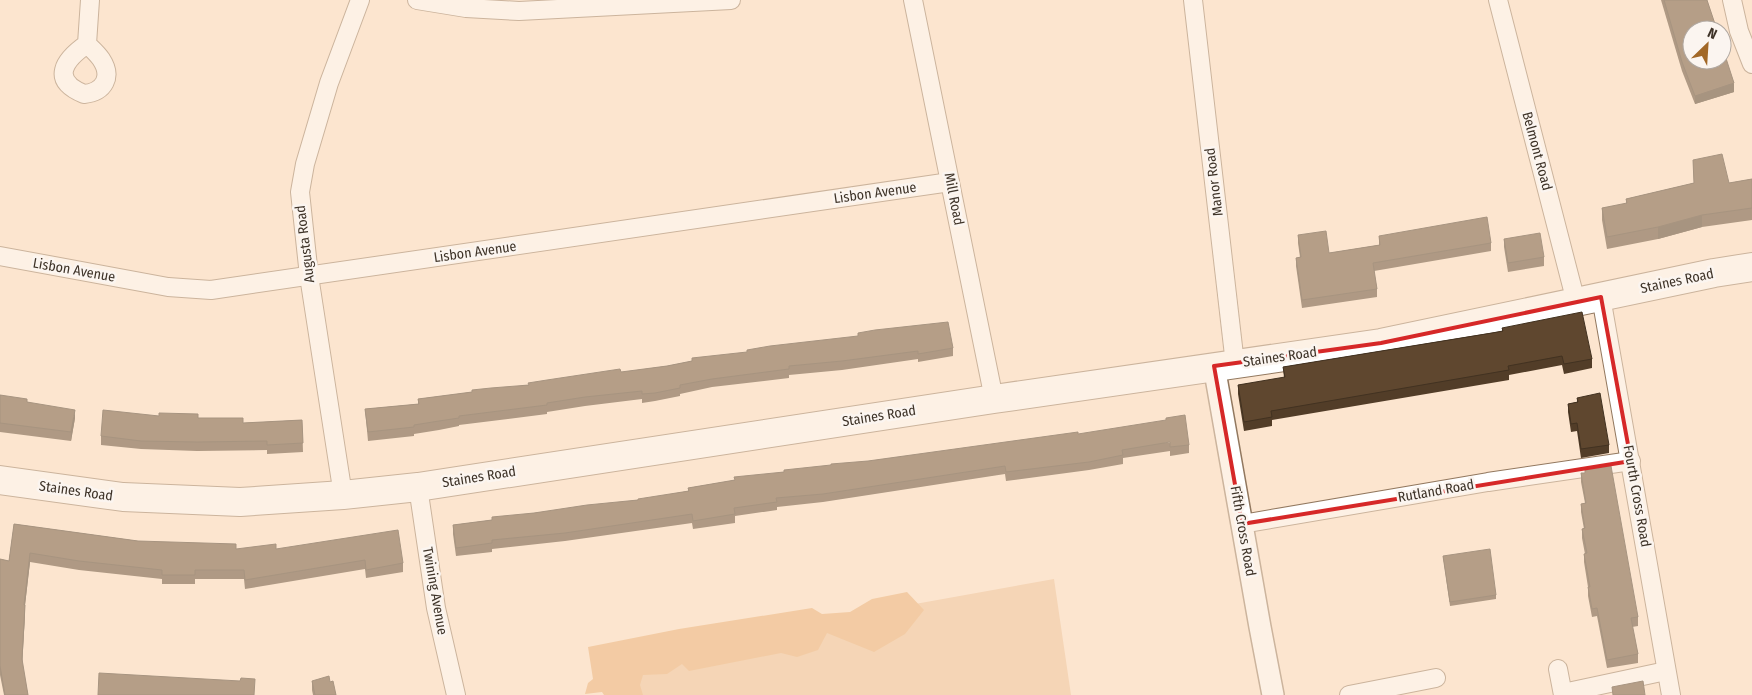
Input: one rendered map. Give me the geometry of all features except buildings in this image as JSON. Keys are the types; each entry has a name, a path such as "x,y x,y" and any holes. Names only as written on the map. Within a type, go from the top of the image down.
{"main road":[{"name":"Staines Road","path":"0,480 123,497 230,502 343,495 418,487 994,399 1381,343 1714,272 1752,267"}],"street":[{"path":"87,44 90,0"},
{"name":"Augusta Road","path":"343,495 309,276 300,192 304,164 329,84 360,0"},
{"path":"416,0 466,8 519,11 732,0"},
{"name":"Mill Road","path":"913,0 994,399"},
{"name":"Manor Road","path":"1193,0 1225,365"},
{"name":"Belmont Road","path":"1498,0 1589,299"},
{"path":"1732,0 1739,31 1752,64"},
{"name":"Lisbon Avenue","path":"0,256 168,287 211,290 950,182"},
{"name":"Fourth Cross Road","path":"1589,299 1631,461 1671,695"},
{"name":"Fifth Cross Road","path":"1225,365 1242,524 1273,695"},
{"name":"Rutland Road","path":"1242,524 1488,482 1631,461"},
{"name":"Twining Avenue","path":"418,487 436,608 456,695"},
{"path":"1558,669 1563,694 1666,671"},
{"path":"1349,695 1436,678"}],"highlighted area":[{"path":"1601,297 1631,461 1242,524 1214,366 1381,343"}],"shaded area":[{"path":"1054,579 1071,695 611,695 592,662"},
{"path":"907,592 924,610 905,634 874,652 827,633 818,650 797,657 781,653 689,671 682,664 667,674 643,675 640,685 643,695 604,695 602,692 585,694 588,683 593,679 588,647 679,629 812,608 822,614 850,612 872,599"}]}
